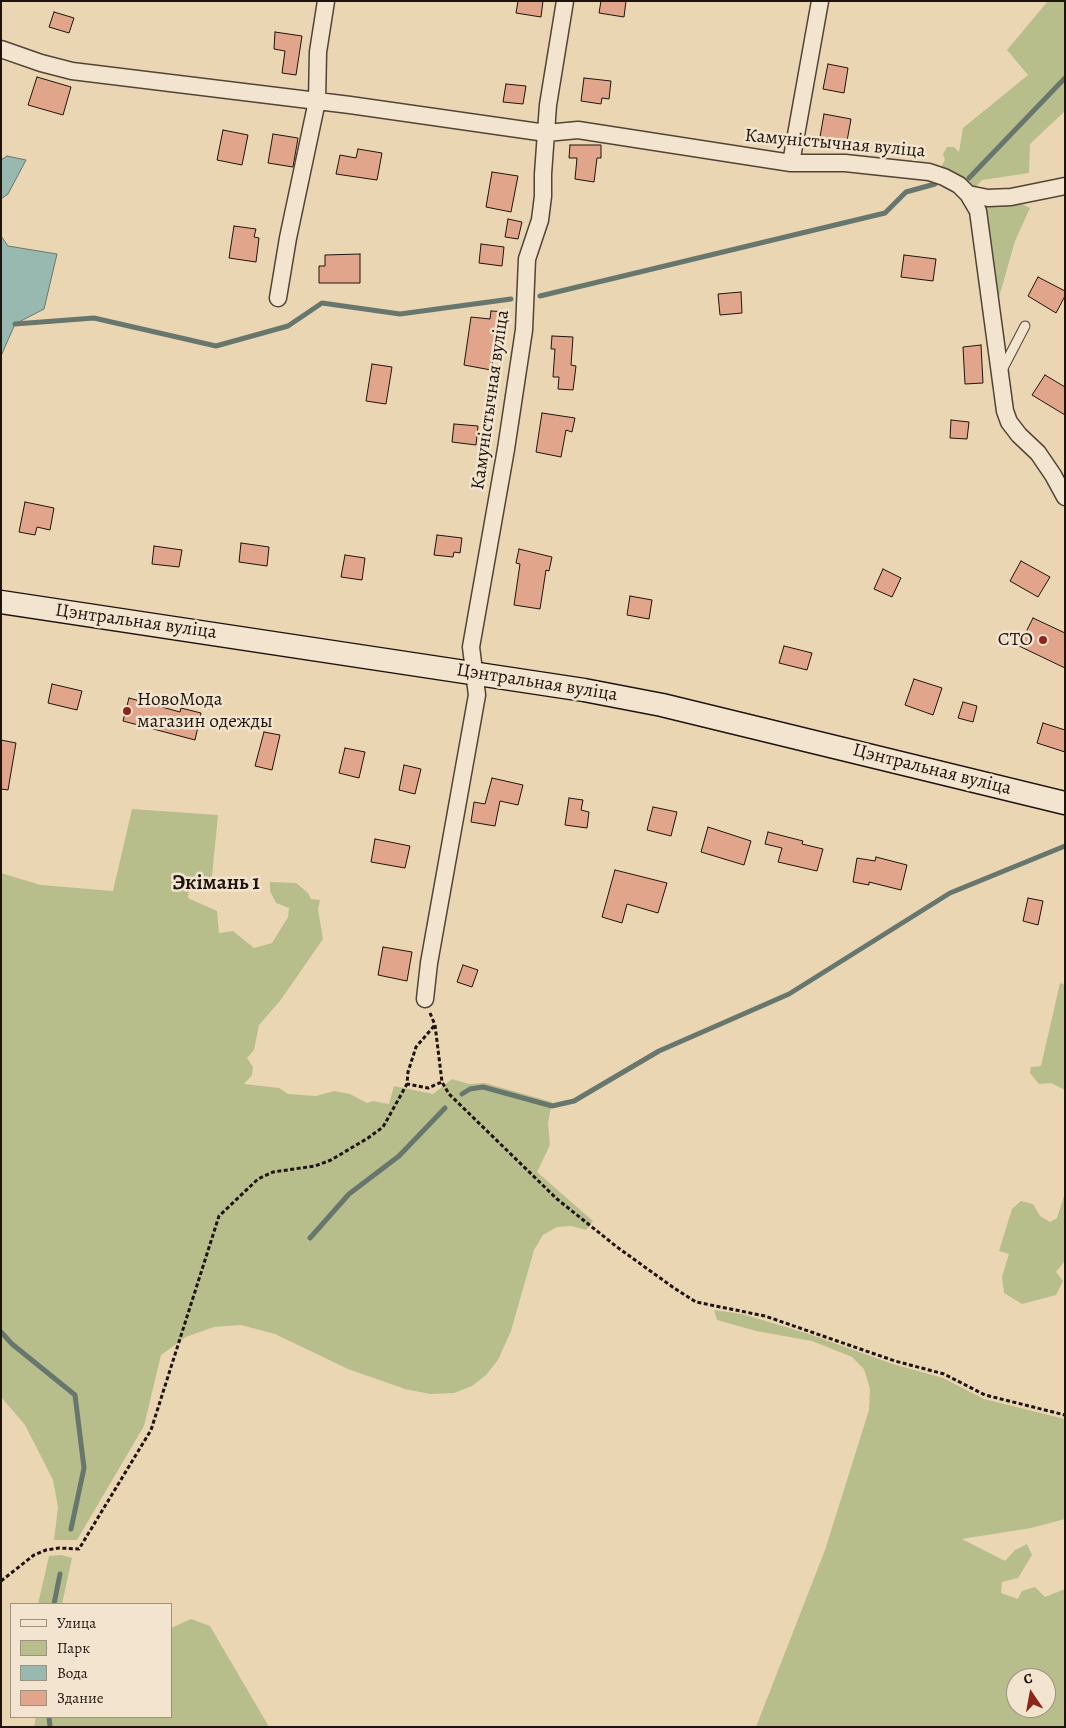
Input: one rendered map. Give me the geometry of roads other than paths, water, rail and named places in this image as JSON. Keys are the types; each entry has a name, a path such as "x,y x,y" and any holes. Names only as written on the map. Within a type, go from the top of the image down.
{"main road":[{"name":"Цэнтральная вуліца","path":"1,602 474,673 662,705 1065,802"}],"street":[{"path":"278,298 288,238 317,101 318,52 326,1"},
{"name":"Камуністычная вуліца","path":"425,999 429,963 478,695 471,647 506,449 524,330 527,259 540,220 548,105 565,1"},
{"path":"791,163 820,1"},
{"name":"Камуністычная вуліца","path":"1,49 41,63 72,71 317,101 546,133 578,130 791,163 845,163 929,172 959,185 968,194 978,211 1005,411 1009,422 1019,435 1038,453 1065,497"},
{"path":"968,194 988,198 1011,197 1065,186"}],"lane":[{"path":"1001,372 1025,326"}],"water":[{"path":"7,156 26,160 8,194 1,199 1,160"},
{"path":"1,236 8,246 57,254 44,309 15,324 1,356"}],"waterway":[{"path":"969,178 1065,78"},
{"path":"540,296 885,213 906,192 935,184"},
{"path":"15,324 94,318 216,346 288,326 322,303 400,314 511,299"},
{"path":"462,1094 470,1089 483,1087 552,1106 574,1101 659,1051 789,994 950,893 1065,846"},
{"path":"310,1238 349,1194 399,1156 445,1108"},
{"path":"1,1332 12,1344 75,1395 84,1468 71,1529"},
{"path":"54,1603 60,1574"},
{"path":"49,1718 50,1727"}],"place":[{"name":"СТО","path":"1043,640"},
{"name":"НовоМода магазин одежды","path":"127,711"}],"district":[{"name":"Экімань 1","path":"216,884"}]}
